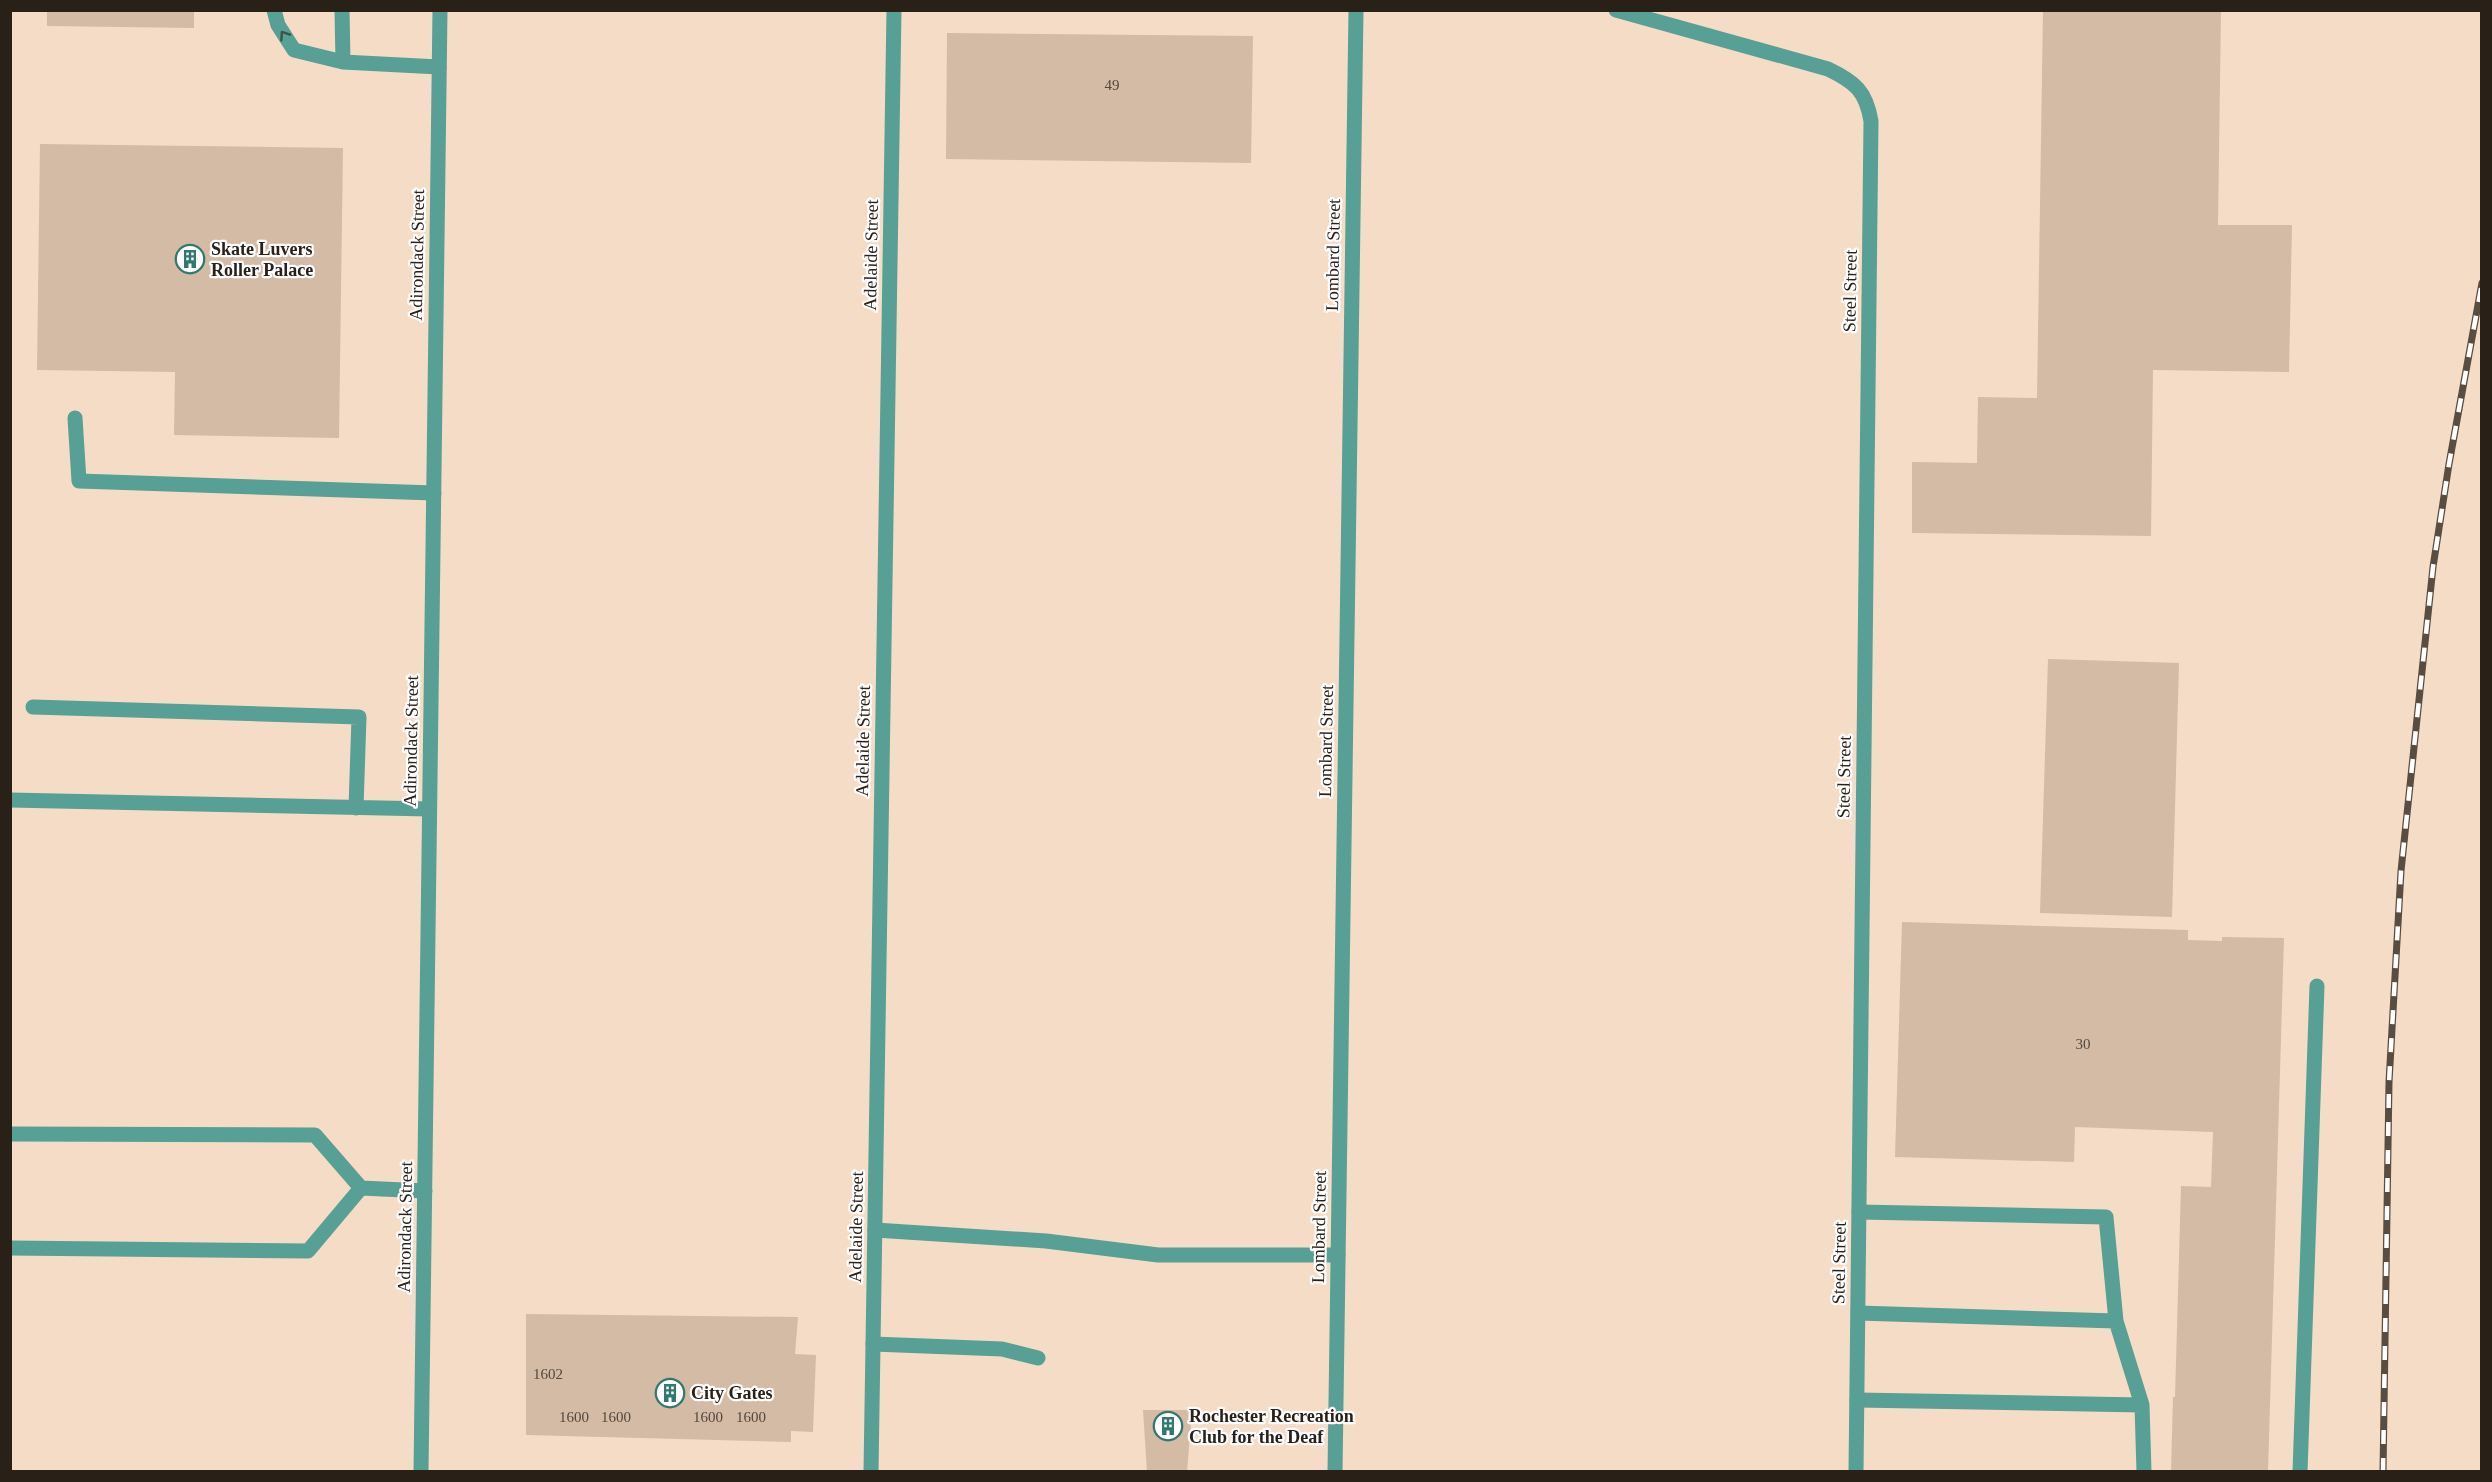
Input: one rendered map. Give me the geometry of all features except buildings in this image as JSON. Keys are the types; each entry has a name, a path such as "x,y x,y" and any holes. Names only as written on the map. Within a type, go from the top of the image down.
{"street":[{"path":"274,10 278,25 294,50 343,62 439,67"},
{"path":"342,10 343,62"},
{"name":"Adirondack Street","path":"421,1472 440,10"},
{"name":"Adelaide Street","path":"871,1472 894,10"},
{"name":"Lombard Street","path":"1335,1472 1356,10"},
{"name":"Steel Street","path":"1616,10 1828,69 1846,77 1858,87 1868,104 1871,121 1856,1472"},
{"path":"75,418 79,481 434,493"},
{"path":"33,707 359,717 356,808"},
{"path":"10,800 429,809"},
{"path":"2300,1472 2317,986"},
{"path":"10,1134 315,1136 361,1188 425,1191"},
{"path":"10,1248 308,1251 361,1188"},
{"path":"1859,1212 2106,1217 2116,1321 2142,1405 2144,1472"},
{"path":"875,1230 1046,1241 1158,1255 1338,1255"},
{"path":"1858,1313 2116,1321"},
{"path":"873,1344 1002,1349 1038,1358"},
{"path":"1857,1400 2142,1405"}],"railway":[{"path":"2383,1472 2389,1082 2401,871 2433,567 2482,283"}],"place":[{"name":"Skate Luvers Roller Palace","path":"190,259"},
{"name":"City Gates","path":"670,1393"},
{"name":"Rochester Recreation Club for the Deaf","path":"1168,1426"}]}
